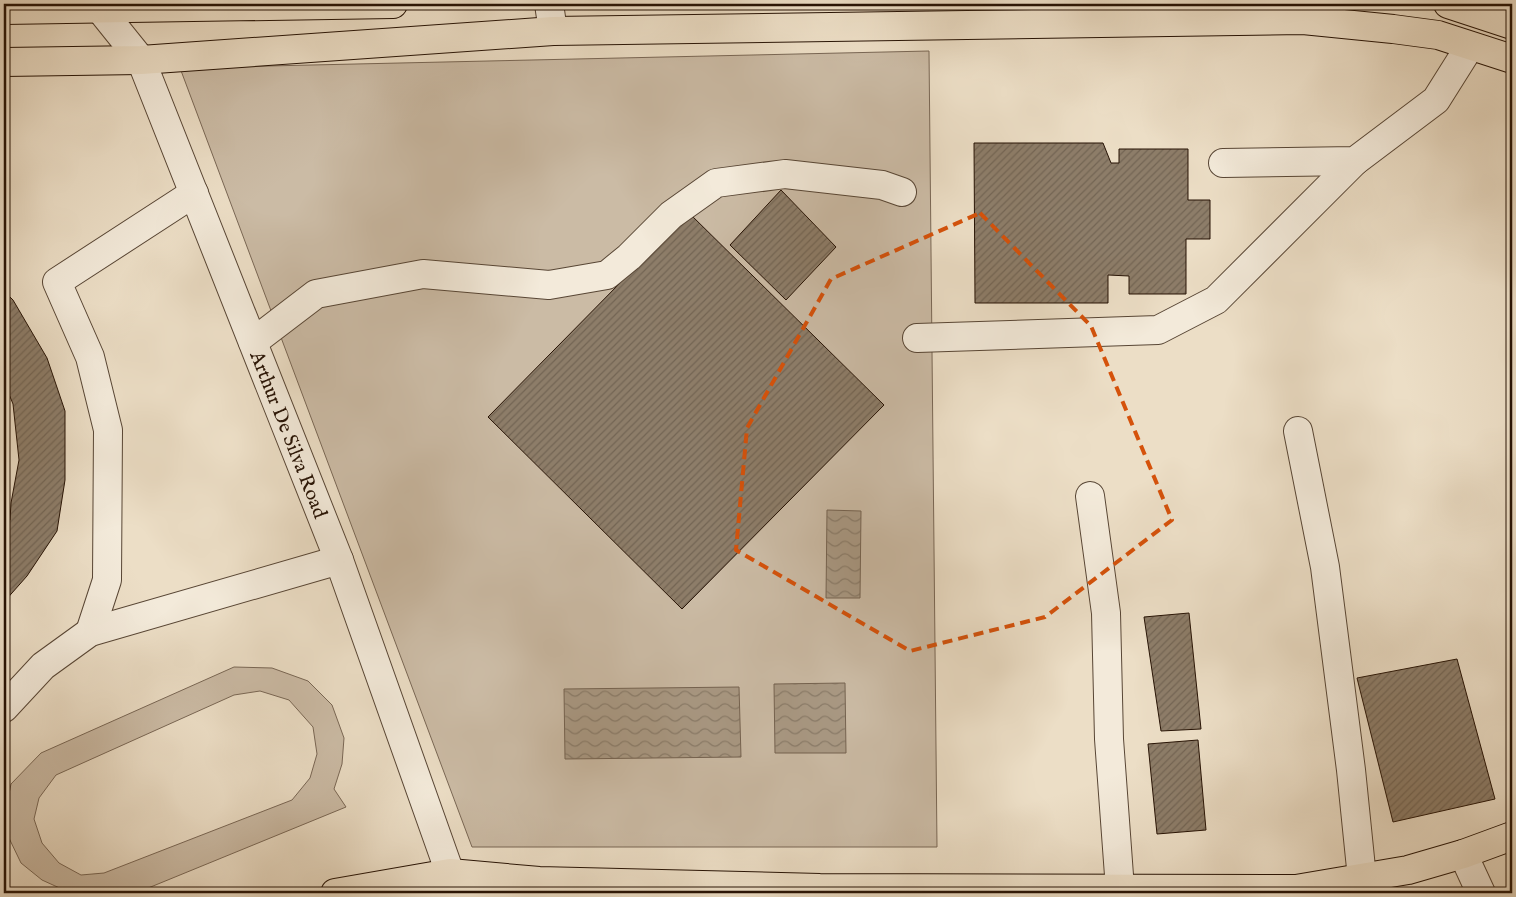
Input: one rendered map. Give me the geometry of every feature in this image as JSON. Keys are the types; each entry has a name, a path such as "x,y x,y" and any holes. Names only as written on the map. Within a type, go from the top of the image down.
{"main road":[{"path":"4,10 391,4"},
{"path":"1448,4 1512,25"},
{"path":"4,62 141,60 554,31 1303,20 1345,14 1393,28 1438,35 1512,59"},
{"path":"335,893 450,873 537,887 822,891 1296,889 1408,870 1464,854 1512,836"}],"street":[{"path":"549,4 554,31"},
{"name":"Arthur De Silva Road","path":"100,9 141,60 339,560 450,873"},
{"path":"917,338 1158,330 1216,300 1355,161 1436,100 1470,46"},
{"path":"1223,162 1355,161"},
{"path":"253,342 316,294 423,274 548,286 607,275 629,257 671,215 716,183 786,174 882,185 902,192"},
{"path":"90,632 107,580 108,430 90,357 57,282 194,193"},
{"path":"1298,431 1325,566 1351,770 1362,878"},
{"path":"1090,496 1106,613 1108,739 1120,889"},
{"path":"4,708 43,666 90,632 339,560"},
{"path":"1464,854 1481,893"}],"highlighted area":[{"path":"980,213 1091,326 1172,520 1045,617 910,651 736,550 747,428 831,279"}],"shaded area":[{"path":"929,51 937,847 472,847 180,68"},
{"path":"234,667 272,668 308,681 332,705 344,738 342,764 334,789 346,807 136,893 57,893 64,890 42,880 21,863 8,836 5,814 11,784 41,753","holes":["260,691 289,700 313,727 317,754 310,778 292,800 104,873 81,875 59,863 42,843 34,819 39,798 56,775 234,695"]}],"water":[{"path":"827,510 861,511 860,598 826,598"},
{"path":"845,683 846,753 775,753 774,684"},
{"path":"739,687 741,757 565,759 564,689"}],"building":[{"path":"974,143 1103,143 1111,163 1119,163 1119,149 1188,149 1188,200 1210,200 1210,239 1186,239 1186,294 1129,294 1129,276 1108,275 1108,303 975,303"},
{"path":"781,190 836,247 786,300 730,245"},
{"path":"689,213 884,405 682,609 488,417"},
{"path":"4,291 13,300 47,358 65,411 65,480 57,531 27,576 4,602 4,528 10,520 11,503 19,460 13,404 4,382"},
{"path":"1189,613 1201,729 1161,731 1144,617"},
{"path":"1457,659 1495,799 1393,822 1357,678"},
{"path":"1198,740 1206,830 1157,834 1148,744"}]}
